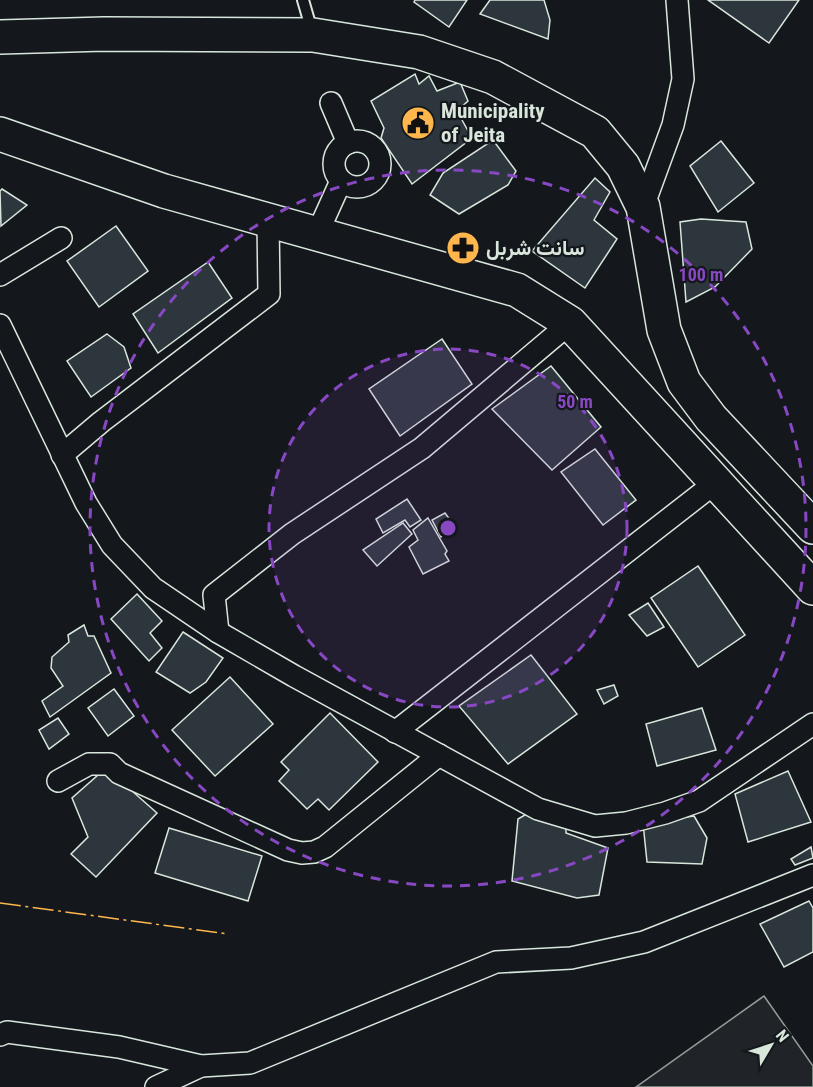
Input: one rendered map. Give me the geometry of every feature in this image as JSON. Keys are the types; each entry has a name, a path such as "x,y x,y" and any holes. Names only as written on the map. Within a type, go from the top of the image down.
{"highway":[{"path":"0,37 104,34 313,35 419,52 493,77 595,132 623,166 643,207 664,330 684,382 711,418 813,527"},
{"path":"0,134 164,191 517,290 570,323 714,483 813,588"}],"street":[{"path":"643,207 673,125 683,79 677,0"},
{"path":"331,103 348,143"},
{"path":"317,234 341,181 334,164 335,155 348,143 365,142 373,147 378,154 379,172 366,185 357,187 341,181"},
{"path":"62,456 101,422 269,294 267,220"},
{"path":"0,274 61,238"},
{"path":"218,632 214,595 292,534 422,448 570,323"},
{"path":"0,325 62,456 112,545 153,588 218,632 395,732 538,809 595,826 627,823 699,801 813,724"},
{"path":"395,732 714,483"},
{"path":"58,781 89,764 110,764 119,773 138,782 270,843 302,853 325,847 439,755"},
{"path":"0,1035 7,1032 119,1047 201,1066 250,1063 272,1056 496,962 571,958 644,942 813,875"},
{"path":"156,1087 201,1066"}],"lane":[{"path":"303,0 313,35"}],"shaded area":[{"path":"764,996 813,1066 813,1087 636,1087"}],"building":[{"path":"415,0 467,0 449,27 414,2"},
{"path":"490,0 544,0 550,20 548,39 480,14"},
{"path":"708,0 799,0 769,43"},
{"path":"415,74 419,84 429,76 437,91 460,82 468,101 457,111 472,138 412,184 381,138 384,128 371,101"},
{"path":"493,140 516,171 508,185 459,214 430,195 443,173"},
{"path":"721,141 754,183 718,212 690,166"},
{"path":"595,178 610,192 594,220 617,239 585,288 532,251"},
{"path":"2,189 27,205 1,226 0,191"},
{"path":"701,219 746,222 752,249 715,287 686,302 680,222"},
{"path":"116,226 148,271 99,307 67,261"},
{"path":"208,262 232,298 158,353 133,314"},
{"path":"107,334 124,347 131,368 91,397 67,361"},
{"path":"442,339 472,384 400,436 369,389"},
{"path":"551,366 601,427 552,470 492,409"},
{"path":"595,449 636,500 603,525 561,472"},
{"path":"407,499 421,520 410,527 405,520 383,533 376,519"},
{"path":"445,513 453,524 441,537 432,520"},
{"path":"428,518 447,551 445,554 449,561 423,574 409,547 418,540 413,530"},
{"path":"403,523 412,534 377,566 363,550"},
{"path":"698,566 745,635 698,667 651,598"},
{"path":"137,594 162,621 150,633 162,648 149,661 111,619"},
{"path":"648,603 664,627 647,636 629,615"},
{"path":"84,625 88,636 94,636 111,673 50,717 42,701 63,686 51,668 52,657 69,642 68,635"},
{"path":"183,632 223,658 206,682 190,693 156,672"},
{"path":"531,655 577,714 508,764 459,706"},
{"path":"230,677 273,724 215,776 172,730"},
{"path":"614,685 618,696 604,704 597,690"},
{"path":"114,689 134,716 108,736 88,708"},
{"path":"702,708 716,750 657,766 646,724"},
{"path":"330,713 378,762 329,810 318,799 307,809 279,781 289,770 281,762"},
{"path":"58,718 69,734 49,749 39,730"},
{"path":"106,768 157,813 96,877 71,854 88,837 72,798"},
{"path":"788,771 811,822 748,842 735,794"},
{"path":"530,812 566,825 566,833 608,848 599,895 577,898 512,881 518,819"},
{"path":"694,816 707,838 702,864 647,862 643,823"},
{"path":"169,828 262,856 248,901 155,873"},
{"path":"811,847 813,858 795,865 791,859"},
{"path":"809,901 813,908 813,952 784,967 760,924"}],"power":[{"path":"0,903 228,934"}],"place":[{"name":"Municipality of Jeita","path":"418,123"},
{"name":"سانت شربل","path":"463,248"}]}
